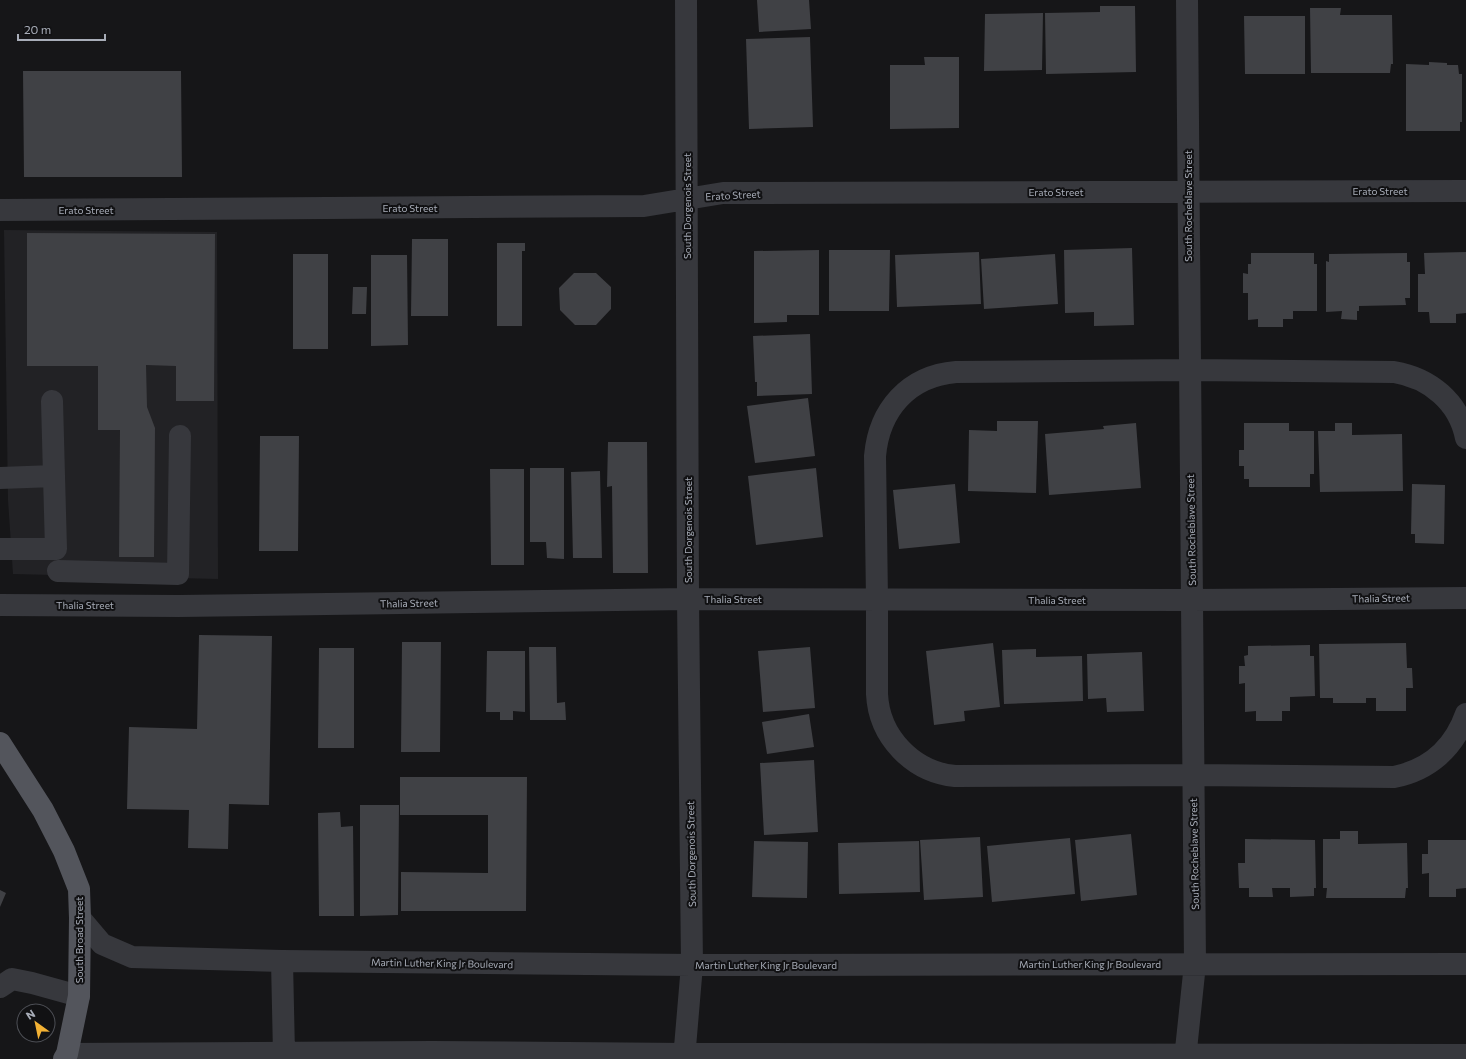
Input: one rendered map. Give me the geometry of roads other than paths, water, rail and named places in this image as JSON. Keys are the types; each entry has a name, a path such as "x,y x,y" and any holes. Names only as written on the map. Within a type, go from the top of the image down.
{"main road":[{"name":"South Broad Street","path":"0,743 43,810 64,851 79,889 79,996 66,1057"}],"street":[{"name":"South Dorgenois Street","path":"685,1057 692,965 688,599 686,0"},
{"name":"South Rocheblave Street","path":"1186,1057 1196,964 1191,600 1187,0"},
{"name":"Erato Street","path":"0,210 644,206 723,193 1466,191"},
{"path":"1466,438 1458,415 1445,397 1428,384 1409,375 1387,372 1189,370 956,372 935,376 909,389 899,398 886,415 876,442 875,456 879,709 886,729 894,742 903,752 921,766 941,774 955,776 1193,775 1394,777 1402,776 1423,767 1442,754 1456,736 1466,714"},
{"path":"52,401 58,605"},
{"path":"179,606 180,436"},
{"path":"0,478 54,476"},
{"path":"0,549 56,549"},
{"path":"58,571 178,574"},
{"name":"Thalia Street","path":"0,605 179,606 688,599 1191,600 1466,598"},
{"name":"Martin Luther King Jr Boulevard","path":"80,918 102,944 132,957 282,961 692,965 1466,964"},
{"path":"282,961 284,1054"},
{"path":"0,987 12,979 79,996"},
{"path":"66,1057 284,1054 685,1057 1342,1057 1466,1054"}]}
